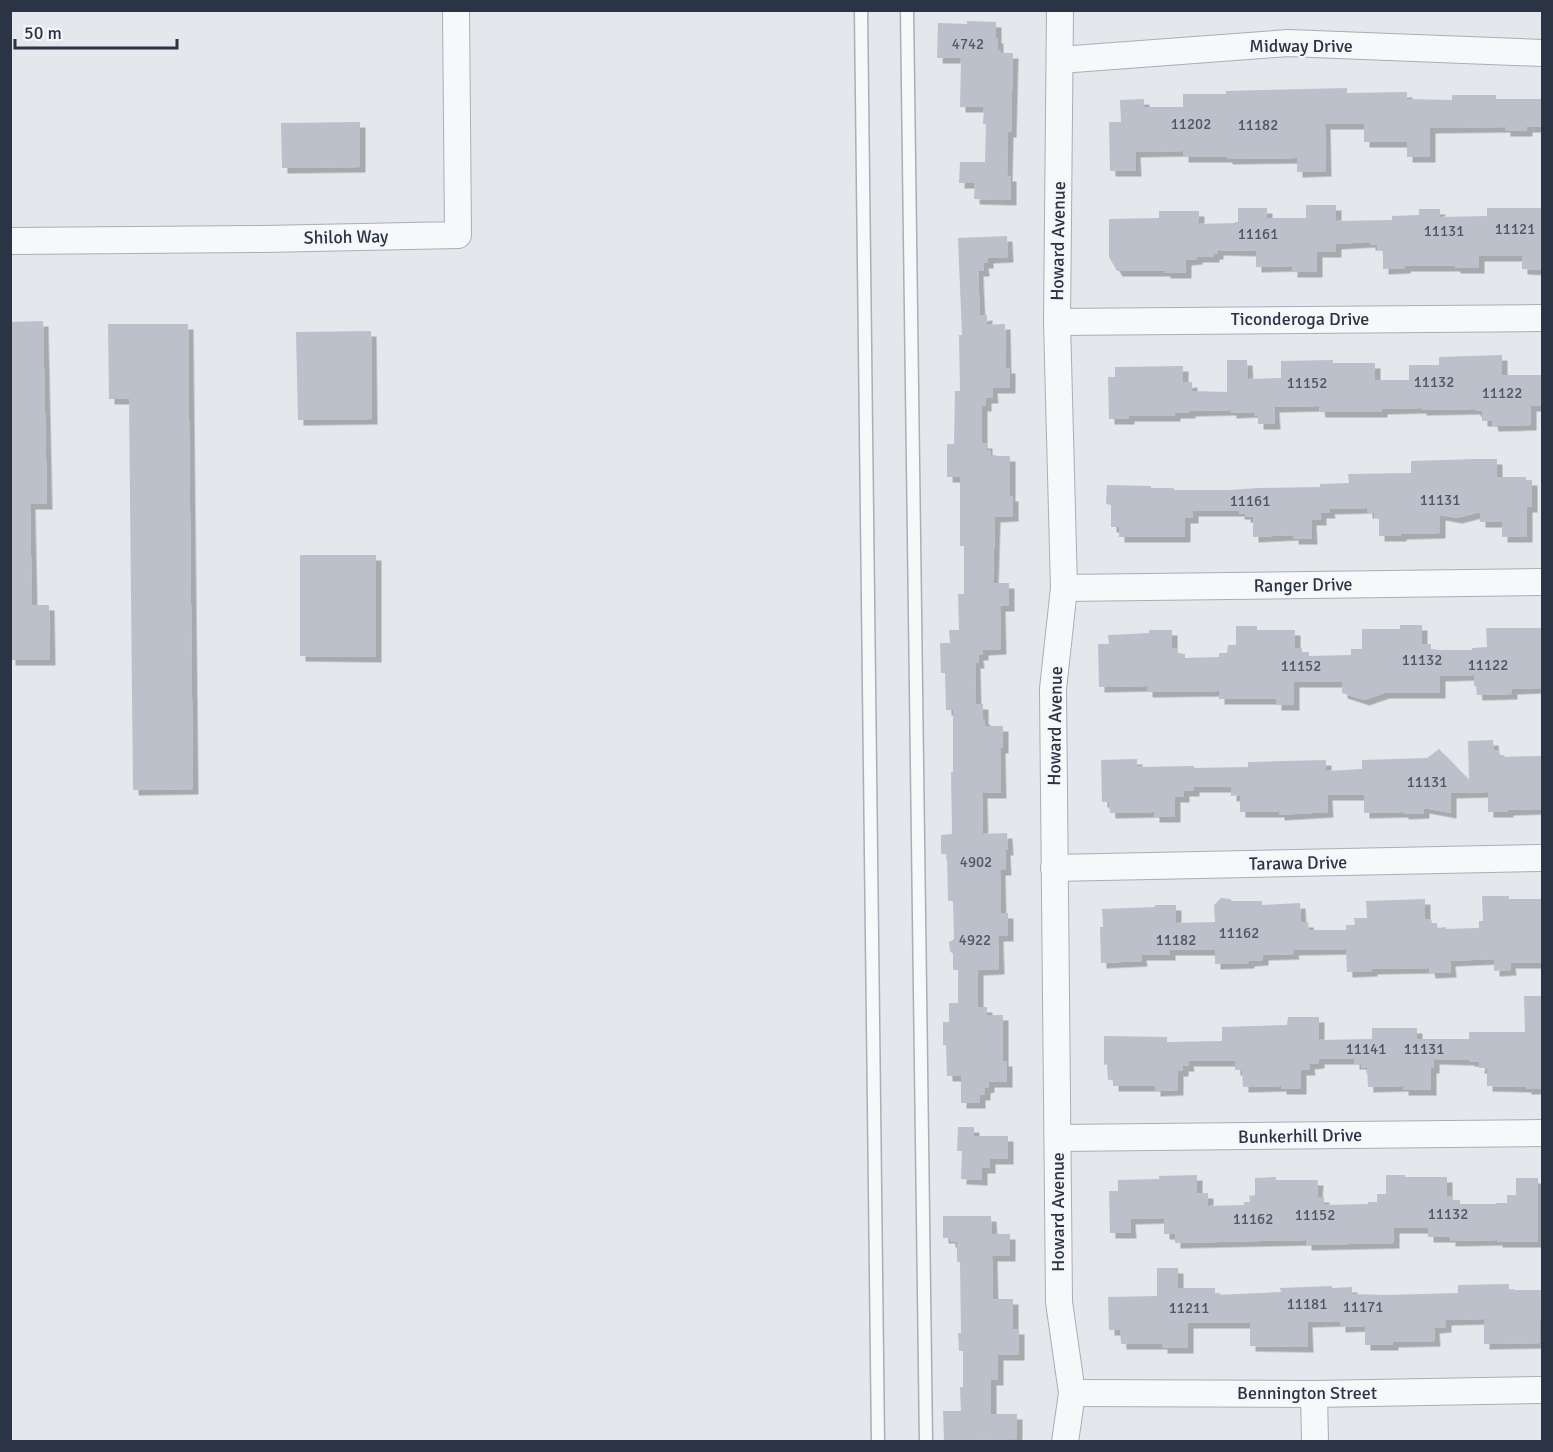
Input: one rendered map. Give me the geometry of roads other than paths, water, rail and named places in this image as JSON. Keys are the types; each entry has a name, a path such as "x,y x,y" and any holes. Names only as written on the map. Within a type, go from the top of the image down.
{"street":[{"name":"Shiloh Way","path":"10,241 458,235 456,10"},
{"name":"Howard Avenue","path":"1060,10 1057,322 1064,588 1053,689 1059,1302 1072,1393 1065,1442"},
{"name":"Midway Drive","path":"1060,60 1288,43 1542,53"},
{"name":"Ticonderoga Drive","path":"1057,322 1542,318"},
{"name":"Ranger Drive","path":"1064,588 1542,582"},
{"name":"Tarawa Drive","path":"1054,868 1542,858"},
{"name":"Bunkerhill Drive","path":"1058,1138 1542,1133"},
{"name":"Bennington Street","path":"1072,1393 1314,1394 1542,1390"},
{"path":"1314,1394 1315,1442"}],"lane":[{"path":"861,10 878,1442"},
{"path":"907,10 926,1442"}]}
